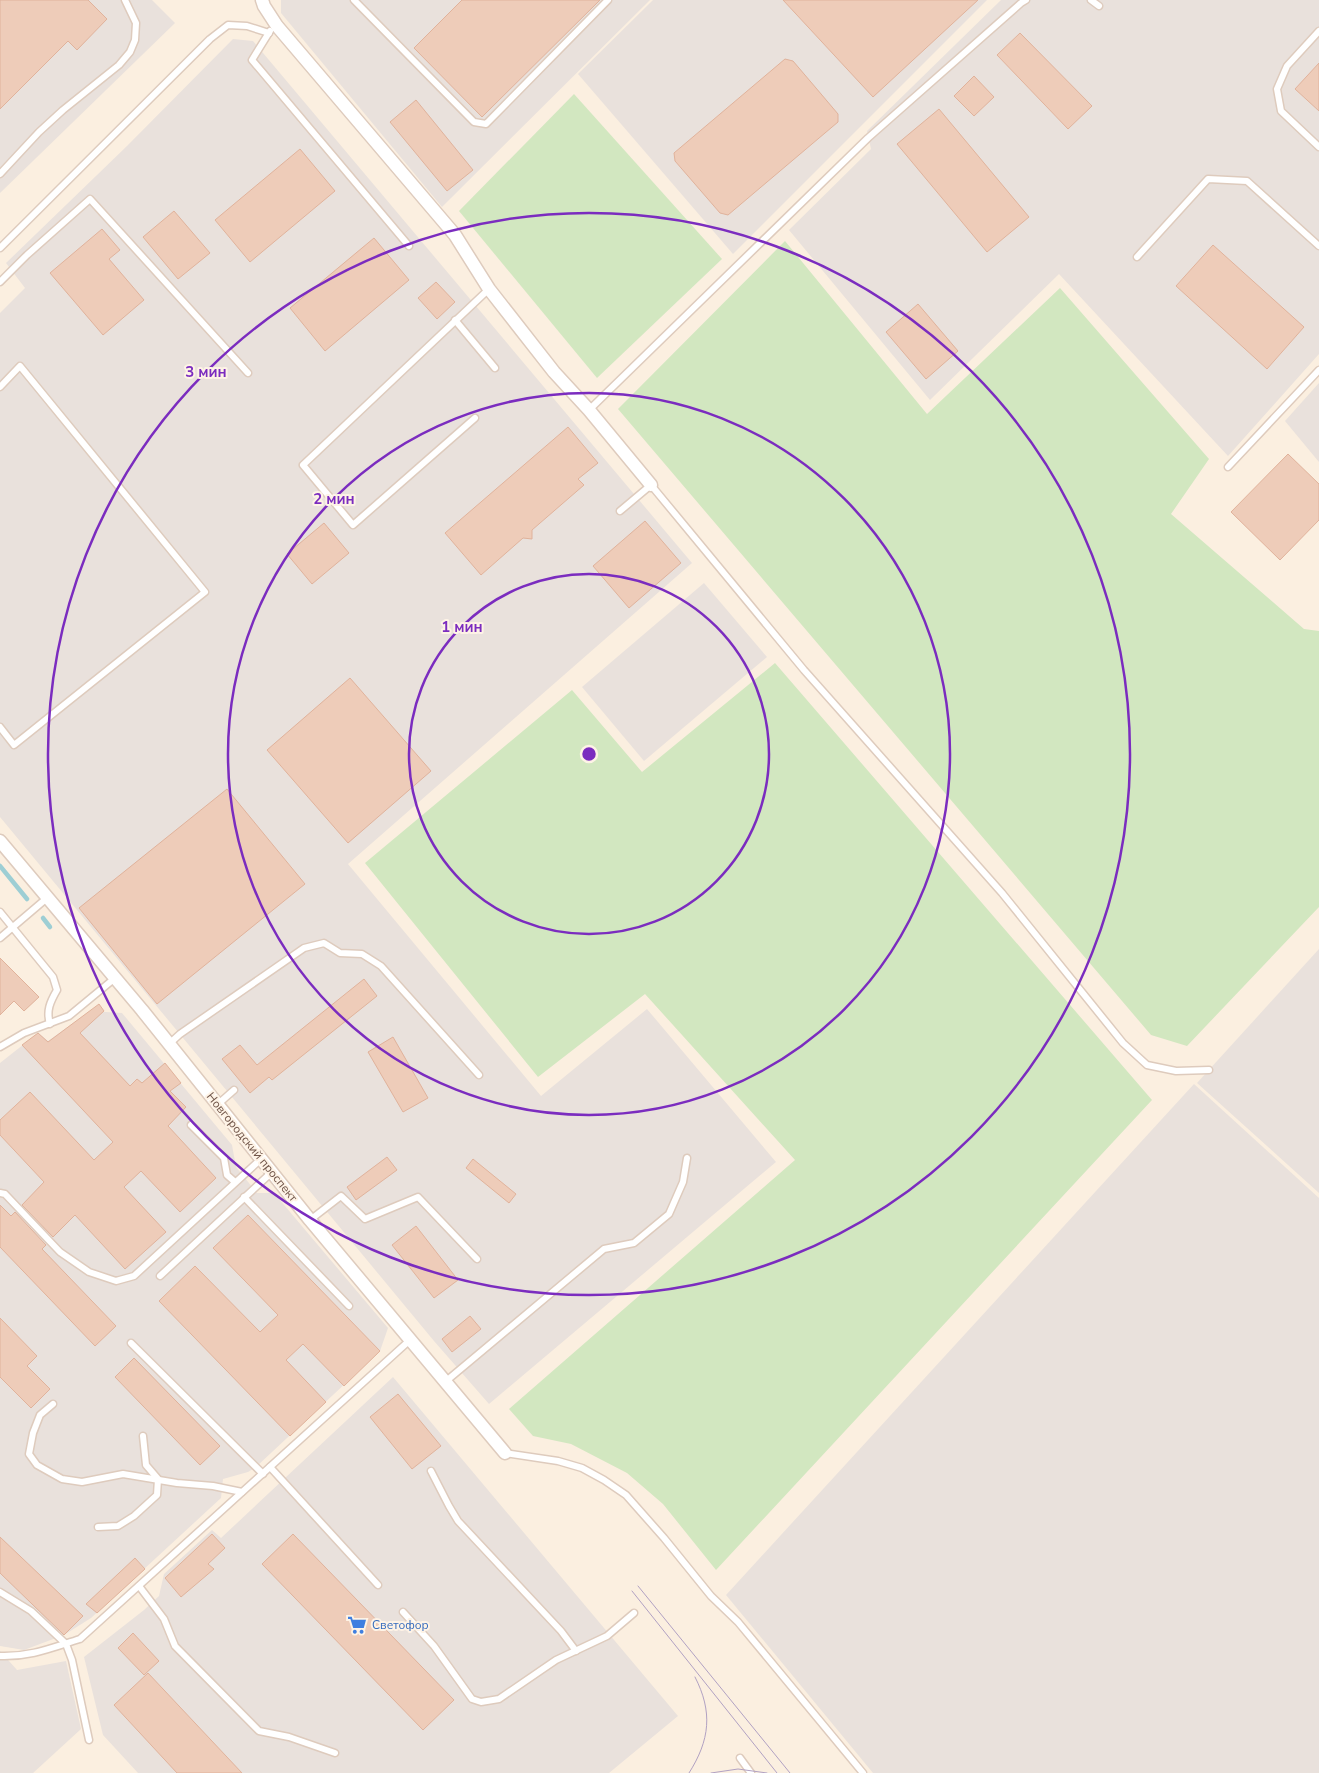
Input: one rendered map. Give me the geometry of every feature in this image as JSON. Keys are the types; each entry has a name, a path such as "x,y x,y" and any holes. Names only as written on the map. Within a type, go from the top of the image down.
{"street":[{"path":"262,0 273,29 455,235 489,288 554,372 589,410 651,485"},
{"name":"Новгородский проспект","path":"0,841 169,1044 310,1220 505,1453"}],"lane":[{"path":"0,174 39,132 119,65 130,52 135,40 136,22 124,0"},
{"path":"354,0 474,122 486,124 608,0"},
{"path":"589,410 868,138 1026,0"},
{"path":"1091,0 1099,6"},
{"path":"0,248 210,40 228,25 273,29 252,60 409,246"},
{"path":"1319,31 1287,66 1278,88 1281,111 1319,147"},
{"path":"1137,257 1208,179 1247,181 1319,246"},
{"path":"0,282 27,255 90,199 248,373"},
{"path":"475,418 353,525 303,465 489,288"},
{"path":"455,320 495,368"},
{"path":"0,387 20,366 205,592 14,745 0,727"},
{"path":"1228,467 1319,370"},
{"path":"620,511 651,485 804,670 1002,893 1123,1043 1147,1065 1176,1071 1209,1070"},
{"path":"0,938 47,898"},
{"path":"0,912 53,977 57,990 50,1002 48,1016 50,1024"},
{"path":"169,1044 180,1034 304,948 324,942 340,953 362,954 381,966 479,1075"},
{"path":"0,1047 24,1033 69,1016 115,978"},
{"path":"217,1105 234,1090"},
{"path":"191,1124 224,1158 227,1175 235,1182"},
{"path":"446,1382 604,1249 634,1243 669,1214 683,1182 686,1158"},
{"path":"0,1193 6,1194 60,1252 89,1272 116,1281 134,1276 261,1159"},
{"path":"160,1276 272,1172"},
{"path":"310,1220 341,1196 364,1219 418,1197 477,1259"},
{"path":"244,1197 349,1306"},
{"path":"0,1656 19,1657 80,1639 410,1340"},
{"path":"131,1343 263,1474"},
{"path":"53,1404 40,1415 33,1433 29,1454 37,1465 62,1479 82,1482 123,1474 213,1486 242,1492"},
{"path":"98,1527 118,1526 134,1516 157,1495 158,1479 146,1465 143,1436"},
{"path":"505,1453 558,1461 582,1468 626,1495 711,1596 738,1622 863,1773"},
{"path":"270,1467 378,1584"},
{"path":"432,1471 458,1521 561,1631 576,1650"},
{"path":"139,1586 164,1619 176,1646 259,1731 289,1737 336,1753"},
{"path":"0,1592 31,1611 66,1644 72,1660 90,1740"},
{"path":"403,1612 434,1646 472,1699 481,1702 499,1698 556,1660 607,1636 634,1613"},
{"path":"740,1758 752,1773"}],"shaded area":[{"path":"0,0 152,0 175,23 0,193"},
{"path":"281,0 650,0 442,207 281,13"},
{"path":"653,0 987,0 733,254 578,74"},
{"path":"1001,0 1319,0 1319,354 1228,456 1059,274 930,400 789,230 871,149 867,131"},
{"path":"233,39 253,41 692,563 348,864 541,1096 647,1009 776,1162 489,1404 434,1341 0,817 0,313 25,288 6,263 127,146"},
{"path":"1319,383 1319,462 1285,421"},
{"path":"704,583 767,657 644,761 582,687"},
{"path":"1319,949 1319,1193 1197,1083"},
{"path":"90,1011 122,1013 232,1145 236,1167 257,1193 274,1193 388,1328 380,1351 256,1467 248,1472 223,1479 221,1498 91,1618 64,1635 24,1650 0,1646 0,1063 38,1033 48,1041"},
{"path":"1194,1084 1319,1198 1319,1773 873,1773 726,1595"},
{"path":"393,1377 678,1716 609,1773 138,1773 103,1735 84,1657 159,1596 164,1574 212,1530 221,1538"},
{"path":"0,1651 17,1670 66,1661 81,1729 33,1773 0,1773"}],"green space":[{"path":"574,94 722,259 597,378 459,211"},
{"path":"785,241 927,414 1060,288 1209,459 1171,514 1304,629 1319,631 1319,907 1187,1046 1151,1035 618,409"},
{"path":"775,663 1152,1100 716,1570 663,1504 627,1473 571,1444 533,1436 509,1409 795,1160 645,994 538,1077 365,863 572,690 642,772"}],"building":[{"path":"0,0 88,0 107,19 77,50 68,41 0,109"},
{"path":"462,0 600,0 482,117 414,48"},
{"path":"783,0 978,0 873,97"},
{"path":"1020,33 1092,106 1068,129 997,55"},
{"path":"785,59 793,61 838,114 838,122 728,215 720,213 675,161 674,153"},
{"path":"1319,63 1319,111 1295,89"},
{"path":"974,76 994,97 974,116 954,96"},
{"path":"416,100 473,170 447,191 390,122"},
{"path":"939,109 1029,217 987,252 897,144"},
{"path":"300,149 335,191 250,262 215,220"},
{"path":"174,211 210,253 178,279 143,237"},
{"path":"102,229 120,250 109,259 144,300 103,335 50,273"},
{"path":"374,238 409,280 325,351 290,308"},
{"path":"1213,245 1304,327 1267,369 1176,286"},
{"path":"436,282 455,302 437,319 418,298"},
{"path":"918,304 958,351 926,379 886,332"},
{"path":"568,427 598,463 578,479 584,485 532,530 532,539 523,538 481,575 445,533"},
{"path":"1288,454 1319,484 1319,520 1280,560 1231,512"},
{"path":"645,521 681,563 629,608 593,566"},
{"path":"324,523 349,553 312,584 287,554"},
{"path":"350,678 431,771 348,843 267,750"},
{"path":"227,789 305,884 157,1004 79,908"},
{"path":"0,958 39,997 24,1011 14,1001 0,1015"},
{"path":"364,979 377,996 272,1080 269,1077 250,1093 222,1059 240,1045 257,1065"},
{"path":"99,1004 104,1011 80,1033 130,1086 137,1079 142,1083 165,1063 181,1083 170,1091 186,1107 168,1126 216,1178 180,1212 141,1171 124,1187 166,1232 125,1269 75,1215 53,1237 22,1205 44,1182 0,1135 0,1120 30,1092 94,1160 113,1142 22,1045 38,1033 48,1042"},
{"path":"393,1037 428,1098 403,1112 368,1052"},
{"path":"387,1157 397,1170 356,1200 347,1187"},
{"path":"473,1159 516,1194 509,1203 466,1168"},
{"path":"0,1205 11,1216 15,1212 46,1245 42,1249 116,1326 95,1346 0,1247"},
{"path":"248,1215 380,1351 344,1386 303,1344 286,1360 326,1402 290,1436 159,1301 195,1266 260,1332 278,1315 213,1248"},
{"path":"416,1226 458,1280 434,1298 392,1245"},
{"path":"470,1316 481,1329 452,1352 442,1339"},
{"path":"0,1318 37,1356 27,1366 50,1389 31,1408 0,1377"},
{"path":"134,1358 220,1446 200,1465 115,1377"},
{"path":"398,1394 441,1446 412,1469 370,1417"},
{"path":"212,1534 225,1548 208,1564 214,1569 181,1597 165,1578"},
{"path":"293,1534 454,1700 423,1730 262,1564"},
{"path":"0,1537 83,1616 64,1635 0,1573"},
{"path":"135,1558 145,1569 97,1613 86,1604"},
{"path":"133,1633 159,1661 144,1675 118,1648"},
{"path":"148,1673 242,1773 177,1773 114,1705"}],"waterway":[{"path":"0,866 27,899"},
{"path":"43,918 50,927"}],"tram line":[{"path":"638,1586 790,1773"},
{"path":"632,1591 777,1773"},
{"path":"689,1773 701,1749 707,1726 705,1702 695,1677"},
{"path":"711,1773 738,1769 767,1773"}],"place":[{"name":"Светофор","path":"357,1625"}]}
